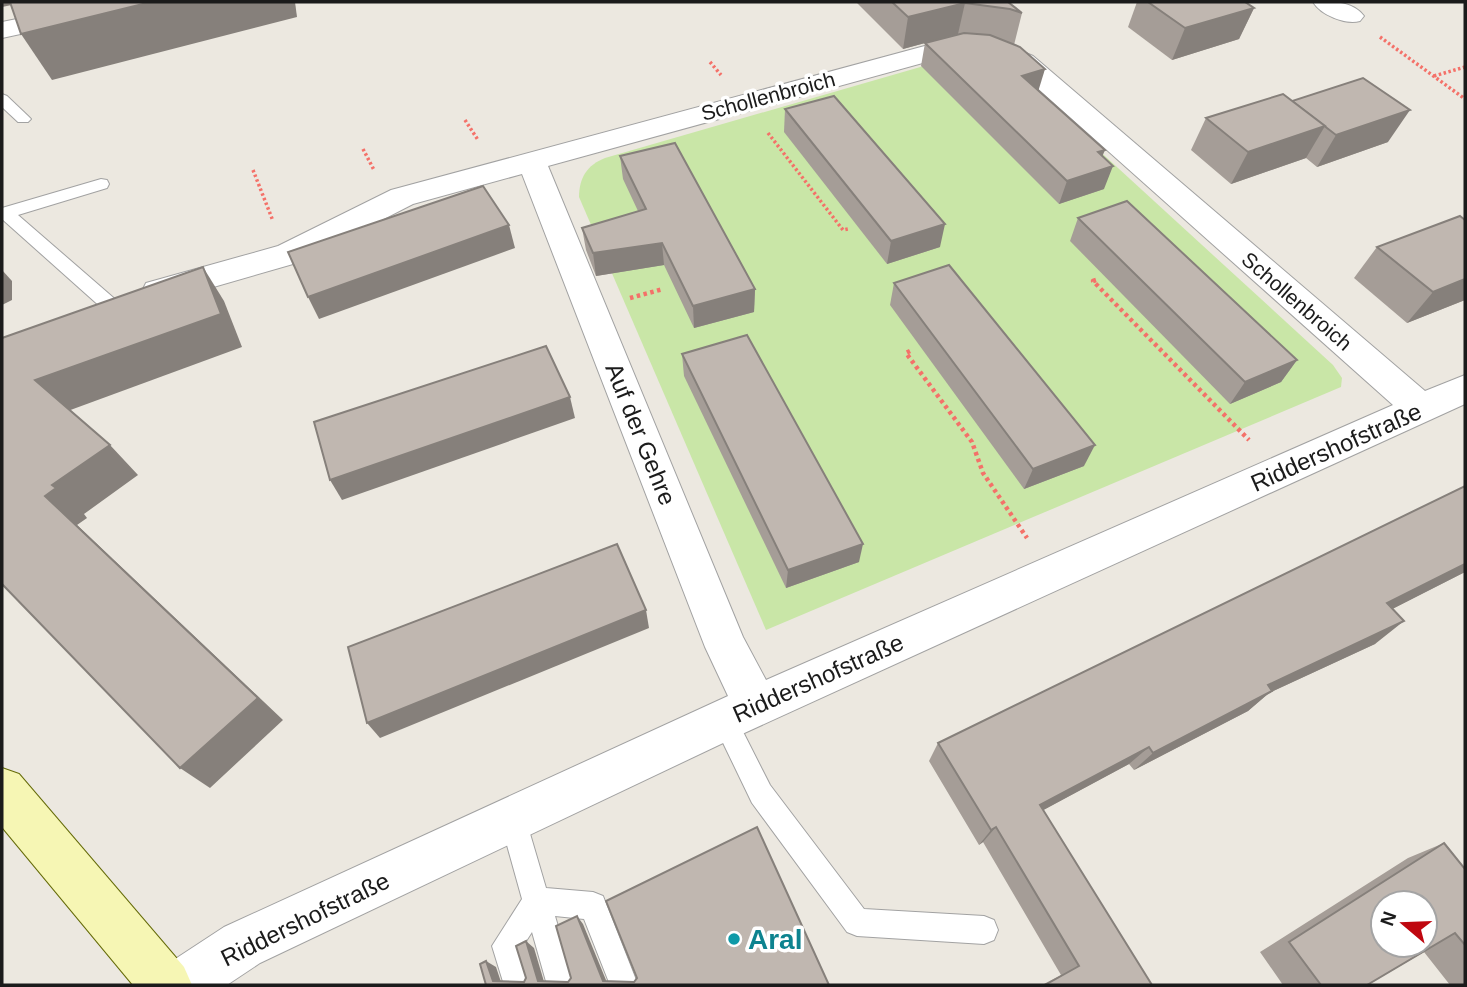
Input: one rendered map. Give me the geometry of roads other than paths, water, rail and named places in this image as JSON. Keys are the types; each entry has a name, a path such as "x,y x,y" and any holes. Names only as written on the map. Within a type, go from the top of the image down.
{"main road":[{"path":"2,791 166,985"}],"street":[{"path":"2,30 136,2"},
{"path":"1325,2 1351,16"},
{"name":"Schollenbroich","path":"76,314 289,254 402,197 958,45 982,44 1007,52 1024,62 1421,410"},
{"name":"Auf der Gehre","path":"531,160 726,648 740,713"},
{"name":"Riddershofstraße","path":"181,985 242,944 740,713 1465,389"}],"lane":[{"path":"2,99 23,119"},
{"path":"101,184 5,213 110,305"},
{"path":"740,713 761,794 857,922 984,930"},
{"path":"513,820 561,985"},
{"path":"519,985 506,946 537,901"},
{"path":"537,901 593,906 624,985"}],"place":[{"name":"Aral","path":"734,939"}]}
